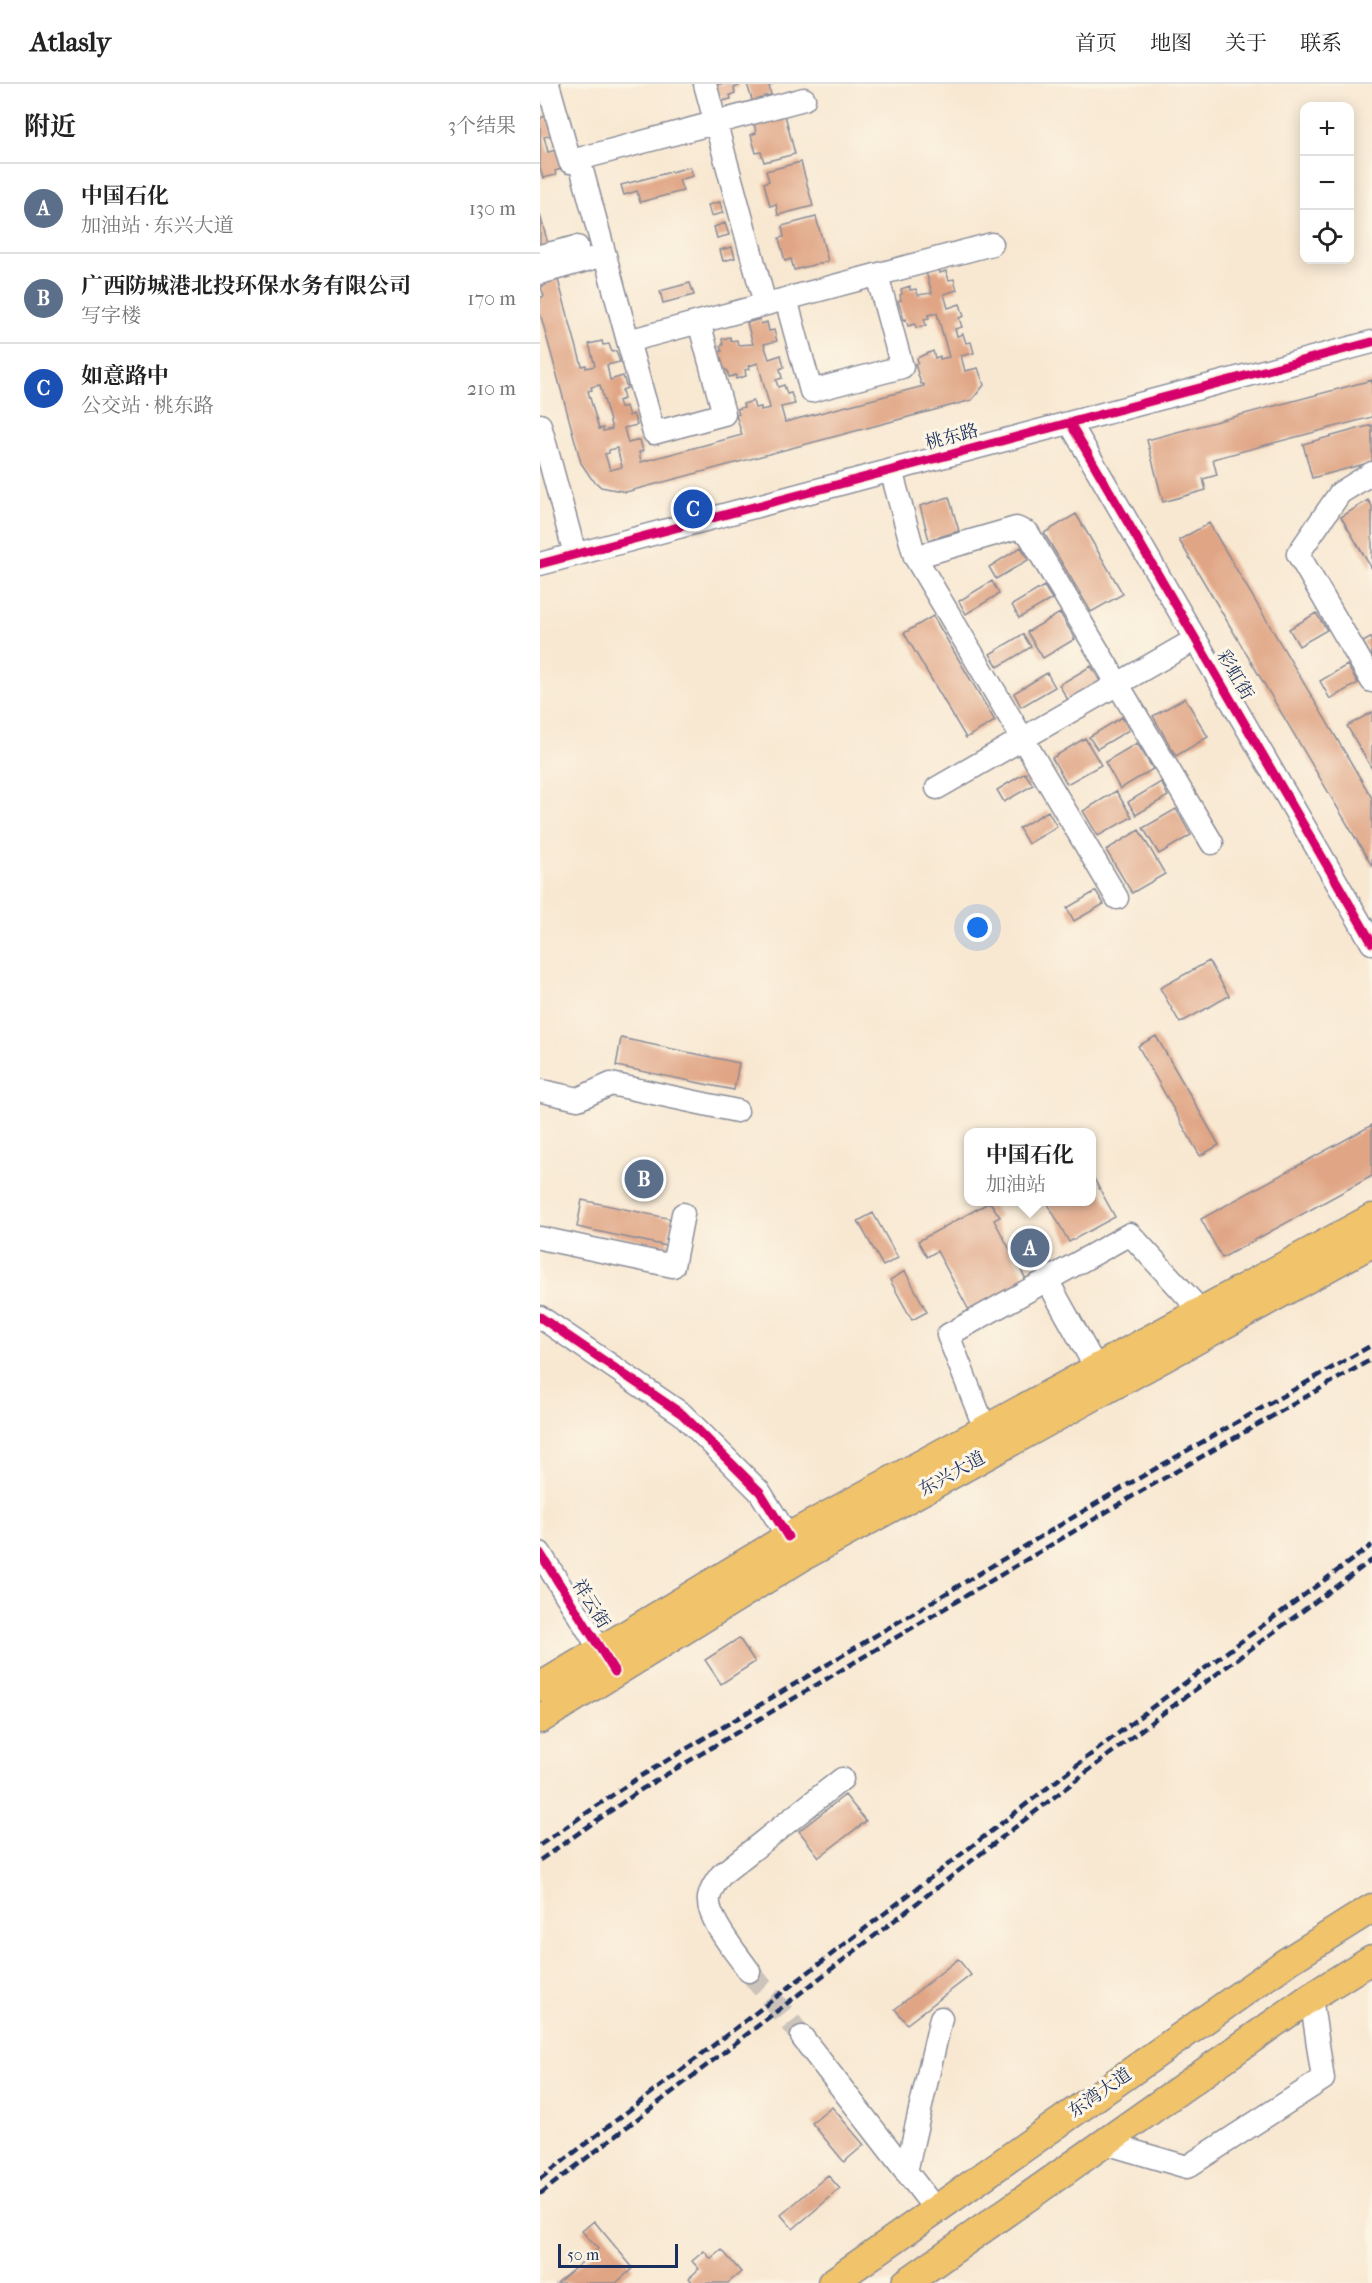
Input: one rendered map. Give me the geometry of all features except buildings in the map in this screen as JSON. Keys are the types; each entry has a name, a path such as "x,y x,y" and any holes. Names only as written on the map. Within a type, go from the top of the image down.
{"main road":[{"name":"东兴大道","path":"540,1719 607,1661 788,1537 1372,1218"},
{"name":"东兴大道","path":"540,1687 607,1661 800,1558 1372,1243"},
{"name":"东湾大道","path":"832,2283 1288,1960 1372,1908"},
{"path":"906,2283 1311,1997 1372,1959"}],"street":[{"path":"548,84 570,162 804,99"},
{"path":"705,84 775,302 811,392 902,367 877,275"},
{"path":"579,159 654,433 724,414 699,322"},
{"path":"628,341 992,244"},
{"path":"540,256 603,248"},
{"path":"540,273 603,248"},
{"name":"桃东路","path":"540,564 1372,342"},
{"name":"彩虹街","path":"1070,423 1196,639 1364,912 1372,943"},
{"path":"540,425 575,555"},
{"path":"891,470 915,556 1117,898"},
{"path":"1372,474 1340,493 1298,554 1372,681"},
{"path":"915,556 1016,528 1028,533 1212,843"},
{"path":"937,788 1196,639"},
{"path":"540,1093 578,1099 611,1084 737,1111"},
{"path":"540,1238 672,1266 683,1214"},
{"path":"985,1429 948,1335 1130,1234 1201,1311"},
{"path":"1047,1280 1096,1368"},
{"path":"540,1317 682,1414 760,1492 788,1537"},
{"name":"祥云街","path":"540,1553 607,1661"},
{"path":"749,1971 713,1917 709,1900 713,1885 722,1874 842,1779"},
{"path":"1105,2143 1187,2167 1323,2079 1311,1997"},
{"path":"906,2172 940,2018"},
{"path":"802,2037 936,2210"}],"tunnel":[{"path":"749,1971 802,2037"}],"railway":[{"path":"540,1845 636,1779 1127,1485 1372,1345"},
{"path":"540,1860 642,1789 1133,1496 1372,1359"},
{"path":"540,2179 1151,1708 1372,1545"},
{"path":"540,2194 1158,1717 1372,1560"}],"cycle path":[{"path":"540,564 1372,342"},
{"path":"1070,423 1372,943"},
{"path":"540,1317 682,1414 760,1492 788,1537"},
{"path":"540,1553 615,1672"}],"place":[{"name":"如意路中","path":"693,509"},
{"name":"广西防城港北投环保水务有限公司","path":"644,1179"},
{"name":"中国石化","path":"1030,1248"}]}
